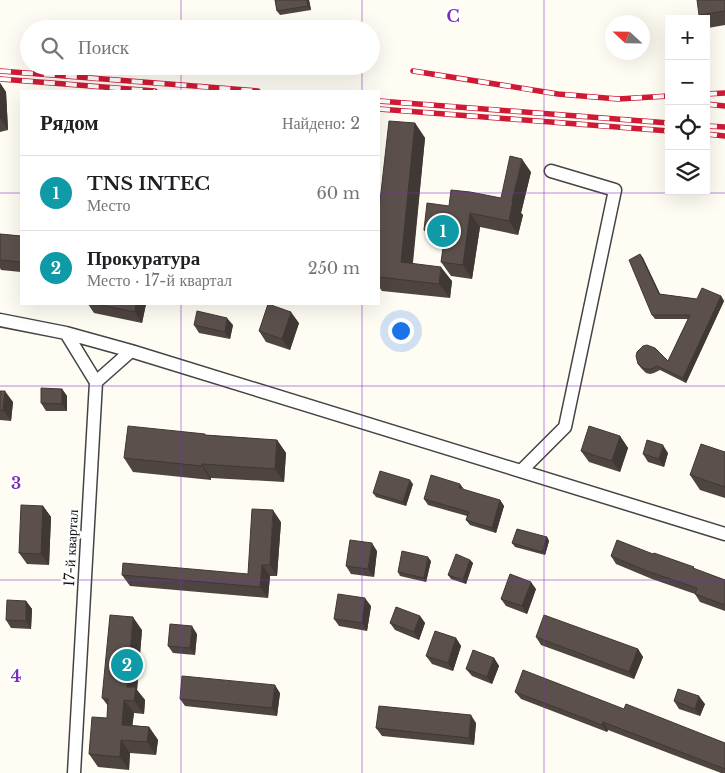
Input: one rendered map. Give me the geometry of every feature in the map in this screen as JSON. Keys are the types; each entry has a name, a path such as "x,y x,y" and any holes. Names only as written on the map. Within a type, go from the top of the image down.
{"street":[{"path":"521,471 565,427 615,190 551,171"},
{"path":"0,320 66,333 131,351 725,534"},
{"path":"66,333 96,382 131,351"},
{"name":"17-й квартал","path":"74,773 96,382"}],"building":[{"path":"275,0 307,0 308,6 277,11"},
{"path":"697,0 725,0 725,11 699,15"},
{"path":"389,121 415,123 401,262 441,267 439,284 380,277 380,201"},
{"path":"510,156 522,159 509,221 470,213 463,265 441,262 445,234 424,230 427,203 449,206 451,190 501,198"},
{"path":"0,234 20,236 20,262 0,260"},
{"path":"640,254 659,294 697,299 702,288 721,296 683,378 657,366 647,369 638,364 637,352 647,345 655,348 668,361 690,315 652,315 629,260"},
{"path":"101,305 136,305 135,312"},
{"path":"268,305 291,312 282,339 259,331"},
{"path":"197,311 227,318 225,332 194,325"},
{"path":"41,388 62,389 62,404 41,403"},
{"path":"0,391 5,391 3,410 0,410"},
{"path":"128,426 205,435 277,440 275,469 202,464 202,466 124,458"},
{"path":"589,426 620,436 612,461 581,451"},
{"path":"647,440 663,445 659,459 643,454"},
{"path":"701,444 725,452 725,487 690,475"},
{"path":"380,471 410,480 403,502 373,493"},
{"path":"431,475 460,484 459,488 500,500 492,528 466,520 469,512 424,499"},
{"path":"21,505 43,506 41,554 19,553"},
{"path":"252,509 273,510 270,565 262,565 260,587 122,575 123,563 248,574"},
{"path":"517,529 547,537 542,552 512,543"},
{"path":"350,540 372,543 368,569 346,566"},
{"path":"617,540 725,580 725,605 695,594 697,588 647,571 611,556"},
{"path":"402,551 428,557 424,578 398,572"},
{"path":"456,554 470,560 463,580 448,575"},
{"path":"510,574 531,582 522,606 501,599"},
{"path":"338,594 365,598 362,623 334,619"},
{"path":"7,600 26,601 26,621 6,620"},
{"path":"396,607 420,616 414,632 390,623"},
{"path":"110,615 133,617 127,687 136,687 134,701 124,700 122,725 149,727 147,742 121,740 120,757 89,754 92,717 107,718 108,699 102,698"},
{"path":"544,615 638,649 629,672 536,637"},
{"path":"170,624 192,626 190,648 168,646"},
{"path":"435,631 456,638 448,663 426,656"},
{"path":"473,650 494,658 487,677 466,669"},
{"path":"523,670 624,709 626,704 725,743 725,769 603,722 602,725 515,692"},
{"path":"182,676 275,685 272,708 180,699"},
{"path":"678,689 699,696 695,709 674,701"},
{"path":"379,706 471,715 469,738 376,728"}],"railway":[{"path":"0,71 20,73"},
{"path":"413,71 558,94 618,99 665,96"},
{"path":"52,75 245,90"},
{"path":"0,79 142,90"},
{"path":"710,94 725,93"},
{"path":"380,101 665,123"},
{"path":"710,104 725,106"},
{"path":"380,109 665,131"},
{"path":"710,126 725,127"},
{"path":"710,134 725,136"}],"place":[{"name":"TNS INTEC","path":"443,231"},
{"name":"Прокуратура","path":"127,665"}]}
